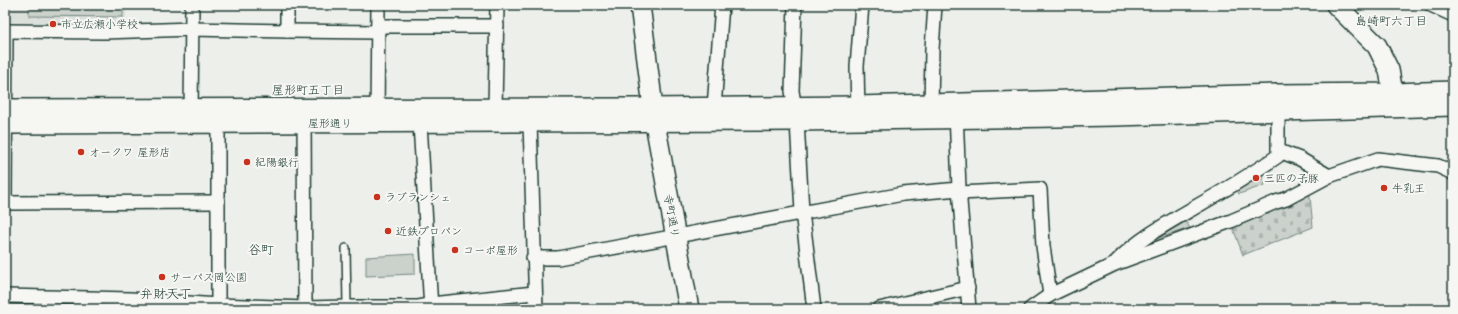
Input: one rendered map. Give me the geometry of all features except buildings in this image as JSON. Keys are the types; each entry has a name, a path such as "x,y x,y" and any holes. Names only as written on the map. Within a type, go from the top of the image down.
{"street":[{"path":"191,116 192,5"},
{"path":"286,5 287,31"},
{"path":"377,116 378,5"},
{"path":"495,108 497,5"},
{"name":"寺町通り","path":"640,5 654,115 689,309"},
{"path":"714,107 722,5"},
{"path":"794,5 792,91 802,212 814,309"},
{"path":"858,113 857,66 862,5"},
{"path":"931,112 932,49 935,5"},
{"path":"1336,5 1377,46 1389,70 1393,100"},
{"path":"218,202 5,201 6,31 104,32 192,29 287,31 497,26"},
{"path":"1393,100 1453,90"},
{"path":"654,115 931,112 1393,100 1453,106"},
{"path":"1115,264 1130,248 1176,218 1236,184 1278,156 1278,103"},
{"path":"654,115 714,107 795,114"},
{"name":"屋形通り","path":"5,116 377,116 495,108 654,115"},
{"path":"956,111 960,191 969,309"},
{"name":"屋形通り","path":"377,116 420,123 530,123 654,115"},
{"path":"218,116 218,305"},
{"path":"304,116 305,309"},
{"path":"420,123 431,306"},
{"path":"530,123 534,294 536,309"},
{"path":"1279,152 1300,160 1329,176"},
{"path":"1030,309 1050,295 1115,264 1198,234 1286,199 1329,176 1378,158 1438,166 1453,173"},
{"path":"533,258 558,258 903,194 1040,189 1043,246 1050,295"},
{"path":"879,309 968,288"},
{"path":"5,296 130,304 218,305 305,309 347,307 418,307 534,294"}],"lane":[{"path":"346,248 347,307"}],"shaded area":[{"path":"5,5 126,5 126,24 5,25"}],"green space":[{"path":"29,5 123,5 123,17 29,16"},
{"path":"1261,175 1265,185 1239,194 1236,188"},
{"path":"1309,187 1313,227 1243,255 1233,228"},
{"path":"1184,219 1190,228 1158,238"},
{"path":"415,254 415,274 366,276 366,257"}],"place":[{"name":"市立広瀬小学校","path":"53,24"},
{"name":"オークワ 屋形店","path":"81,152"},
{"name":"紀陽銀行","path":"247,162"},
{"name":"三匹の子豚","path":"1256,178"},
{"name":"牛乳王","path":"1384,188"},
{"name":"ラブランシェ","path":"377,197"},
{"name":"近鉄プロパン","path":"388,231"},
{"name":"コーポ屋形","path":"455,250"},
{"name":"サーパス岡公園","path":"162,277"}],"district":[{"name":"島崎町六丁目","path":"1391,21"},
{"name":"屋形町五丁目","path":"308,90"},
{"name":"谷町","path":"261,249"},
{"name":"弁財天丁","path":"166,293"}]}
